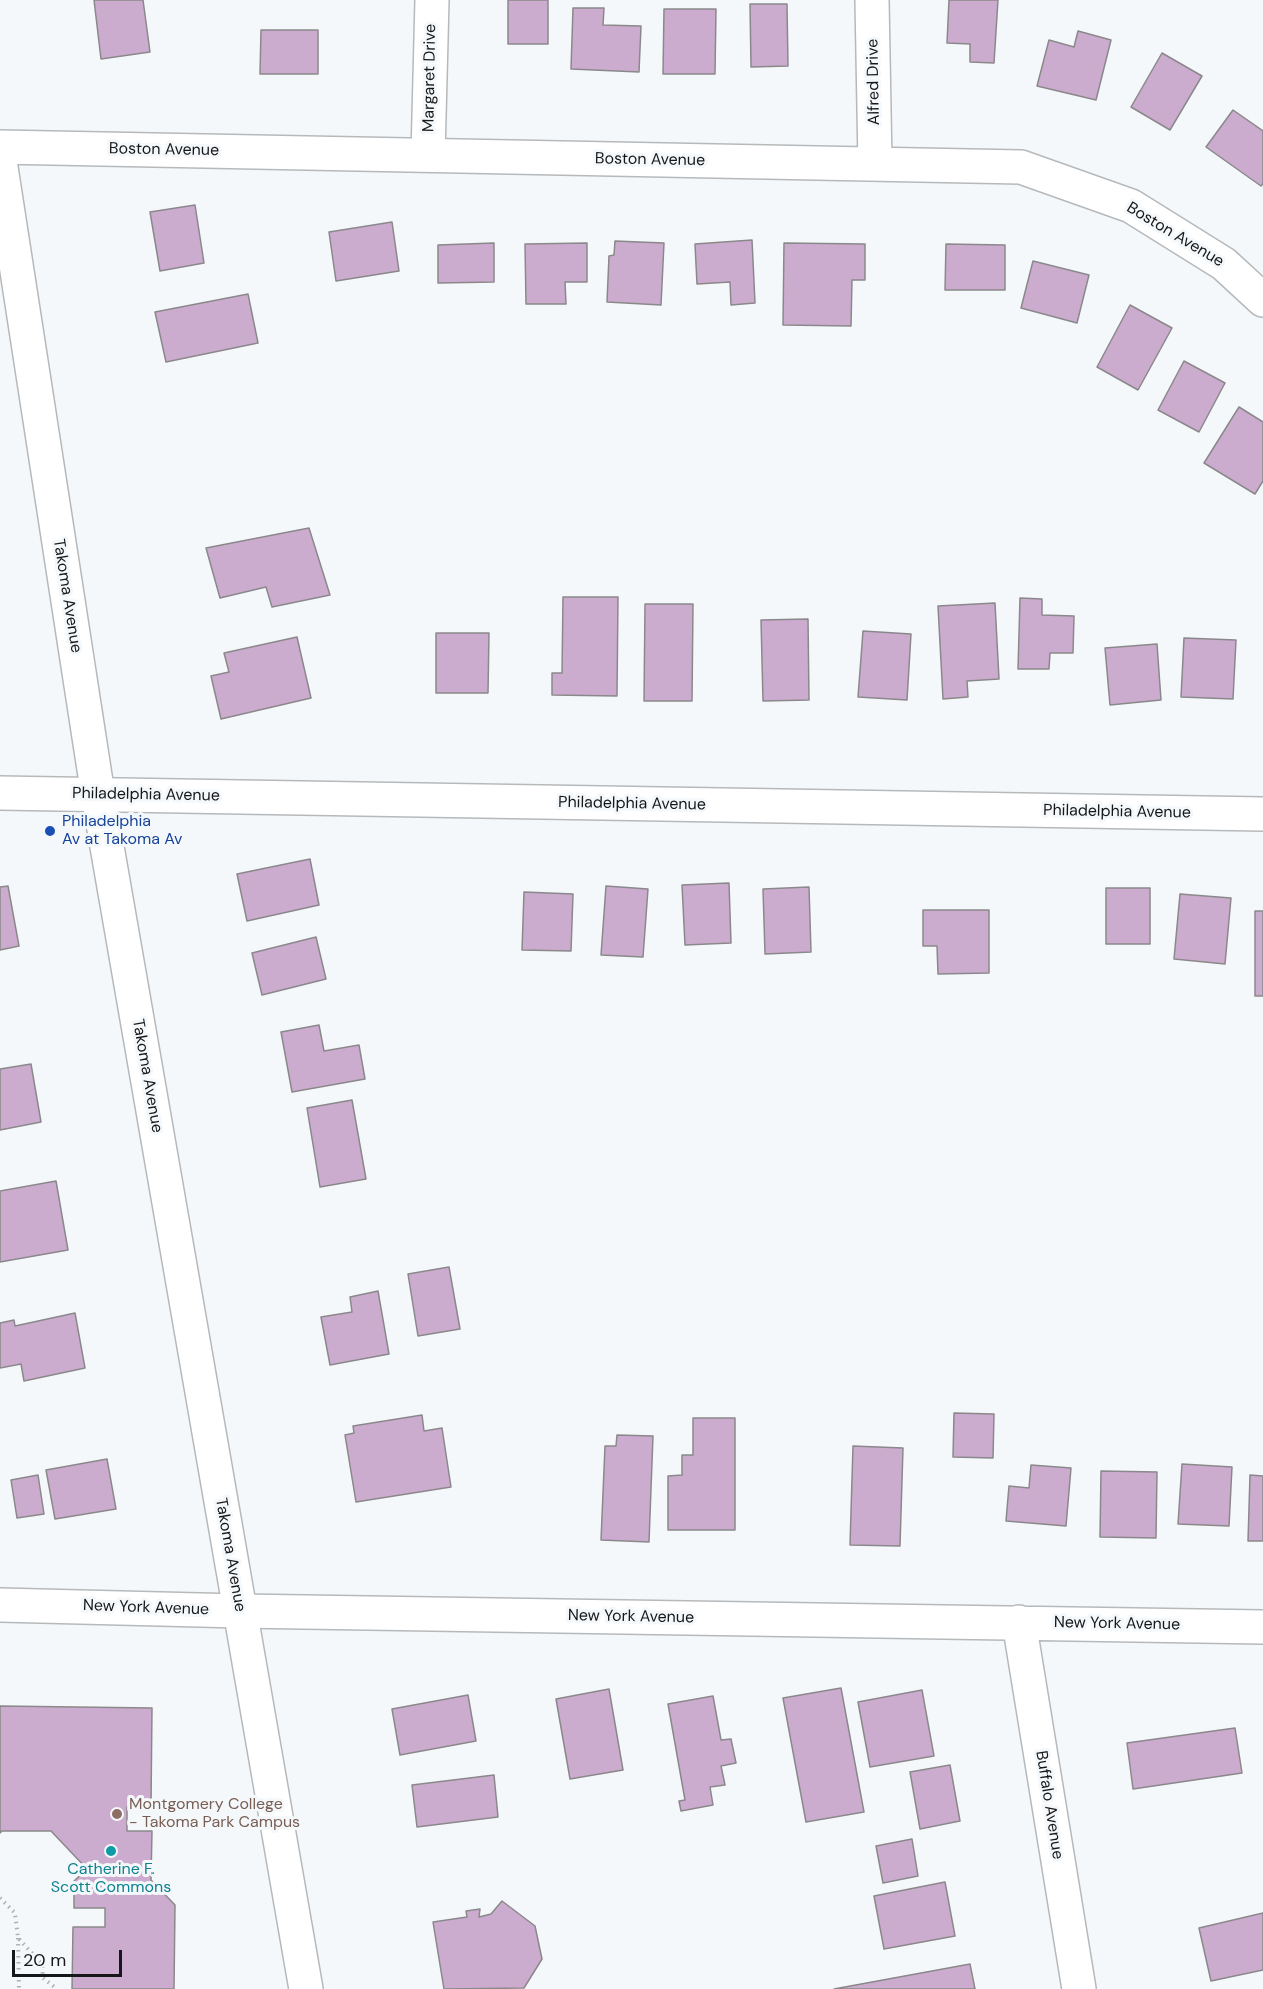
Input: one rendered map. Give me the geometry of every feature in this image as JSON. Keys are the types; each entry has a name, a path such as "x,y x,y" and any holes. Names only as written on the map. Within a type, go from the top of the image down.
{"street":[{"name":"Margaret Drive","path":"429,155 432,0"},
{"name":"Alfred Drive","path":"872,0 876,164"},
{"name":"Boston Avenue","path":"0,147 1021,167 1131,206 1224,264 1263,300"},
{"name":"Takoma Avenue","path":"0,161 98,795 306,1989"},
{"name":"Philadelphia Avenue","path":"0,793 1263,814"},
{"name":"New York Avenue","path":"0,1605 240,1611 1263,1627"},
{"name":"Buffalo Avenue","path":"1019,1622 1079,1989"}],"path":[{"path":"0,1898 15,1913 19,1989"},
{"path":"18,1938 42,1964 43,1978 57,1989"}],"building":[{"path":"94,0 143,0 150,52 101,59"},
{"path":"508,0 548,0 548,44 508,44"},
{"path":"949,0 998,0 994,63 970,62 970,44 947,43"},
{"path":"750,4 787,4 788,66 751,67"},
{"path":"573,8 604,8 603,25 641,26 639,72 571,69"},
{"path":"664,9 716,9 715,74 663,74"},
{"path":"261,30 318,30 318,74 260,74"},
{"path":"1078,31 1111,40 1096,100 1037,86 1049,40 1074,47"},
{"path":"1162,53 1202,76 1170,130 1131,107"},
{"path":"1233,110 1263,131 1263,184 1261,186 1206,147"},
{"path":"195,205 204,263 160,271 150,212"},
{"path":"392,222 399,271 336,281 329,232"},
{"path":"752,240 755,303 731,305 730,282 697,284 695,244"},
{"path":"615,241 664,243 661,305 607,302 609,256 614,255"},
{"path":"494,243 494,282 438,283 438,245"},
{"path":"587,243 587,282 565,282 566,304 526,304 525,244"},
{"path":"784,243 865,244 865,280 852,280 851,326 783,325"},
{"path":"946,244 1005,245 1005,290 945,290"},
{"path":"1033,261 1089,275 1077,323 1021,308"},
{"path":"248,294 258,343 166,362 155,312"},
{"path":"1130,305 1172,328 1138,390 1097,367"},
{"path":"1184,361 1225,383 1199,432 1158,410"},
{"path":"1239,407 1263,422 1263,481 1255,494 1204,463"},
{"path":"309,528 330,595 272,607 266,587 220,598 206,548"},
{"path":"563,597 618,597 617,696 552,695 552,673 562,673"},
{"path":"1020,598 1042,599 1042,615 1074,616 1073,653 1050,653 1049,669 1018,669"},
{"path":"995,603 999,679 967,681 968,697 943,699 938,606"},
{"path":"645,604 693,604 692,701 644,701"},
{"path":"808,619 809,700 763,701 761,620"},
{"path":"863,631 911,634 907,700 858,697"},
{"path":"436,633 489,633 488,693 436,693"},
{"path":"297,637 311,698 221,719 211,676 229,672 224,653"},
{"path":"1184,638 1236,640 1233,699 1181,697"},
{"path":"1157,644 1161,700 1110,705 1105,648"},
{"path":"310,859 319,905 247,921 237,874"},
{"path":"729,883 731,943 685,945 682,885"},
{"path":"8,886 19,946 0,950 0,887"},
{"path":"606,886 648,889 643,957 601,955"},
{"path":"809,887 811,952 765,954 763,889"},
{"path":"1106,888 1150,888 1150,944 1106,944"},
{"path":"524,892 573,894 571,951 522,950"},
{"path":"1180,894 1231,898 1225,964 1174,959"},
{"path":"923,910 989,910 989,973 938,974 937,946 923,946"},
{"path":"1255,911 1263,911 1263,996 1255,996"},
{"path":"316,937 326,979 262,995 252,953"},
{"path":"319,1025 324,1051 359,1045 365,1079 292,1092 281,1032"},
{"path":"31,1064 41,1122 0,1130 0,1069"},
{"path":"352,1100 366,1179 320,1187 307,1108"},
{"path":"56,1181 68,1250 0,1262 0,1191"},
{"path":"449,1267 460,1329 418,1336 408,1274"},
{"path":"378,1291 389,1354 330,1365 321,1317 352,1312 350,1297"},
{"path":"75,1313 85,1368 24,1381 21,1364 0,1368 0,1323 14,1320 15,1326"},
{"path":"954,1413 994,1414 993,1458 953,1457"},
{"path":"422,1415 424,1431 442,1428 451,1487 356,1502 345,1435 354,1433 353,1426"},
{"path":"693,1418 735,1418 735,1530 668,1530 668,1476 682,1475 682,1455 693,1455"},
{"path":"617,1435 653,1436 649,1542 601,1540 605,1446 616,1446"},
{"path":"853,1446 903,1448 900,1546 850,1545"},
{"path":"107,1459 116,1509 55,1519 46,1470"},
{"path":"1182,1464 1232,1467 1229,1526 1178,1524"},
{"path":"1031,1465 1071,1468 1066,1526 1006,1521 1009,1486 1029,1488"},
{"path":"1101,1471 1157,1472 1156,1538 1100,1537"},
{"path":"38,1475 44,1514 17,1518 11,1480"},
{"path":"1250,1475 1263,1476 1263,1541 1248,1541"},
{"path":"841,1688 864,1812 806,1822 783,1698"},
{"path":"609,1689 623,1770 570,1779 556,1699"},
{"path":"922,1690 934,1756 870,1767 858,1702"},
{"path":"468,1695 476,1741 400,1755 392,1709"},
{"path":"713,1696 721,1740 731,1739 736,1763 721,1766 725,1785 710,1787 713,1805 681,1811 679,1801 685,1800 668,1704"},
{"name":"Catherine F. Scott Commons","path":"0,1706 152,1708 151,1807 127,1807 127,1831 152,1831 151,1880 175,1905 174,1989 72,1989 73,1927 105,1927 105,1908 74,1908 74,1881 87,1869 51,1831 2,1831 0,1833"},
{"path":"1235,1728 1242,1773 1133,1789 1127,1743"},
{"path":"950,1765 960,1821 920,1829 910,1772"},
{"path":"494,1775 498,1817 417,1827 412,1785"},
{"path":"912,1839 918,1876 883,1883 876,1846"},
{"path":"945,1882 955,1936 884,1949 874,1896"},
{"path":"502,1901 535,1926 542,1959 524,1988 444,1989 433,1922 467,1917 466,1911 480,1909 479,1917 491,1914"},
{"path":"1263,1913 1263,1970 1211,1981 1199,1928"},
{"path":"970,1964 975,1989 834,1989"}],"place":[{"name":"Philadelphia Av at Takoma Av","path":"50,831"},
{"name":"Montgomery College - Takoma Park Campus","path":"117,1814"},
{"name":"Catherine F. Scott Commons","path":"111,1851"}]}
